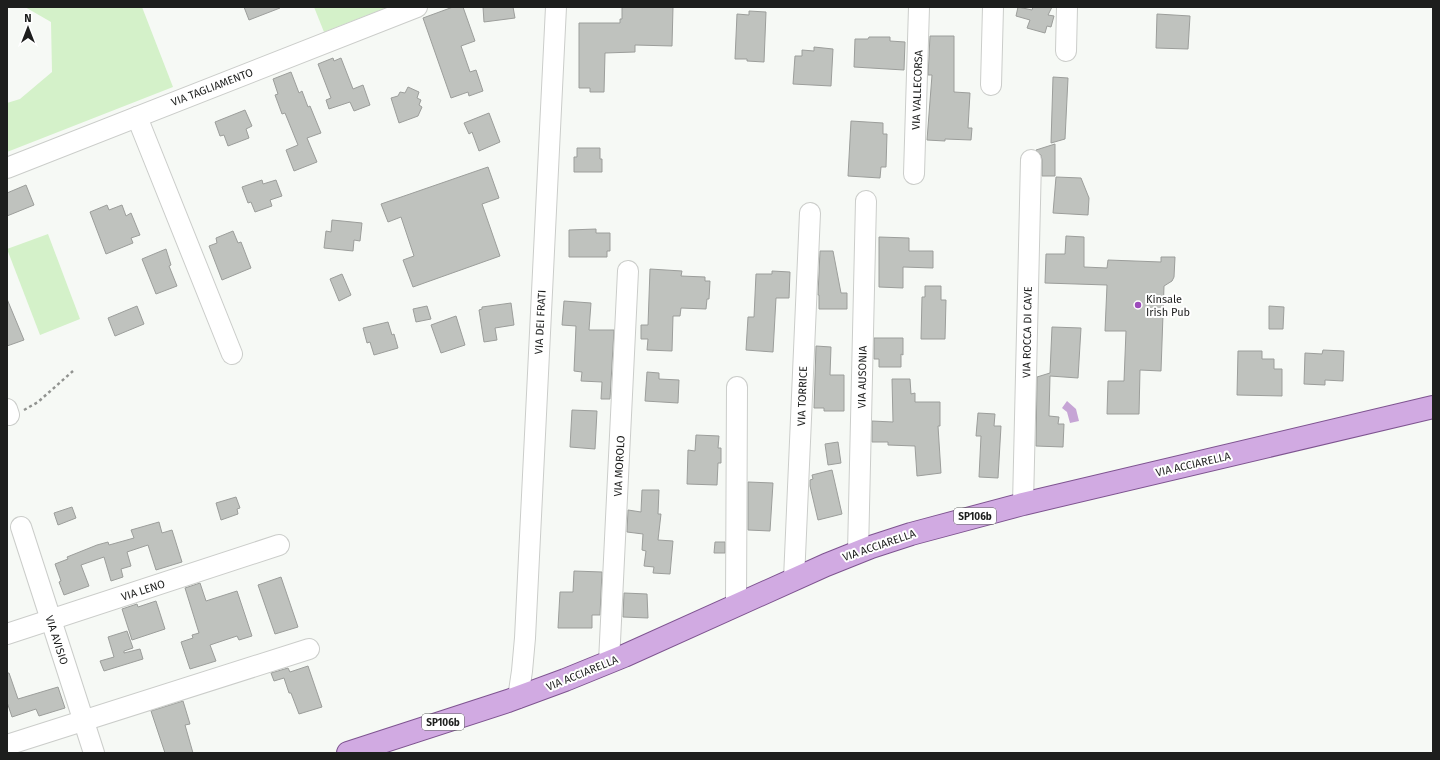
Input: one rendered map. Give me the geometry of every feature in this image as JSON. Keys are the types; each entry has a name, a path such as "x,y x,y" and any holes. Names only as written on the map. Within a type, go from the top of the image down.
{"main road":[{"name":"VIA ACCIARELLA","path":"348,753 528,694 609,662 858,552 922,530 1023,504 1433,407"}],"street":[{"name":"VIA TAGLIAMENTO","path":"7,168 417,7"},
{"name":"VIA DEI FRATI","path":"528,694 530,668 525,638 556,7"},
{"name":"VIA VALLECORSA","path":"914,174 919,7"},
{"path":"991,86 993,7"},
{"path":"1066,52 1067,7"},
{"path":"137,117 232,354"},
{"name":"VIA ROCCA DI CAVE","path":"1023,504 1031,160"},
{"name":"VIA AUSONIA","path":"858,552 866,201"},
{"name":"VIA TORRICE","path":"794,579 810,214"},
{"name":"VIA MOROLO","path":"609,662 628,271"},
{"path":"736,605 737,387"},
{"name":"VIA AVISIO","path":"21,527 94,753"},
{"name":"VIA LENO","path":"7,634 280,546"},
{"path":"7,745 309,649"}],"path":[{"path":"8,412 27,408 38,402 73,371"}],"green space":[{"path":"25,7 142,7 173,87 7,152 7,103 20,99 52,72 51,22"},
{"path":"314,7 388,7 324,32"},
{"path":"48,234 80,319 40,335 7,249"}],"shaded area":[{"path":"1067,401 1076,409 1079,421 1070,423 1067,412 1062,408"}],"building":[{"path":"244,7 279,7 280,8 249,20"},
{"path":"453,7 463,7 475,41 461,46 470,72 476,70 483,91 469,96 468,92 451,98 423,18"},
{"path":"483,7 513,7 515,18 484,22"},
{"path":"623,7 673,7 672,46 635,45 635,52 605,53 604,92 590,92 590,88 579,88 579,23 620,23 620,19 622,19"},
{"path":"1018,7 1032,10 1033,7 1052,7 1048,15 1054,16 1051,27 1047,26 1045,33 1027,28 1030,20 1016,16"},
{"path":"749,11 766,12 764,62 747,61 747,59 735,59 737,14 749,15"},
{"path":"1157,14 1190,16 1188,49 1156,48"},
{"path":"930,36 954,36 954,92 970,93 968,128 972,128 971,140 927,140 932,75 928,75"},
{"path":"869,37 890,37 890,41 905,42 904,70 854,67 855,39 868,39"},
{"path":"814,47 833,49 831,86 793,84 795,56 802,56 802,50 814,51"},
{"path":"333,58 334,61 341,58 353,89 363,85 370,105 354,111 350,102 329,109 326,100 331,98 318,64"},
{"path":"291,72 299,93 302,91 321,133 307,138 317,162 294,171 286,150 298,145 285,113 282,114 275,95 278,94 273,79"},
{"path":"1053,77 1068,78 1065,139 1051,143"},
{"path":"408,87 419,92 417,98 421,100 419,105 422,107 418,116 399,123 391,98 398,96 400,92 405,93"},
{"path":"245,110 252,126 246,129 249,138 228,146 224,135 220,136 215,122"},
{"path":"489,113 500,142 479,151 472,132 469,134 464,123"},
{"path":"851,121 883,123 883,134 887,134 886,167 881,167 880,178 848,176"},
{"path":"1055,144 1055,176 1042,176 1041,155 1036,150"},
{"path":"577,148 600,148 602,172 574,172 574,157 577,157"},
{"path":"488,167 499,198 482,204 500,256 413,287 403,260 414,256 401,217 388,222 381,204"},
{"path":"1056,177 1081,178 1089,198 1088,215 1053,213"},
{"path":"262,180 263,184 276,180 282,196 270,200 272,206 255,212 251,202 248,203 242,187"},
{"path":"26,185 34,205 7,216 7,193"},
{"path":"107,205 109,210 122,205 126,216 131,213 140,235 131,238 133,243 106,254 90,212"},
{"path":"332,220 362,223 360,241 354,240 353,251 324,248 326,231 331,232"},
{"path":"596,229 596,233 610,233 610,251 607,251 607,257 569,257 569,230"},
{"path":"233,231 238,243 241,242 251,268 222,280 209,246 217,243 216,238"},
{"path":"1066,236 1084,237 1084,267 1107,268 1108,260 1161,262 1161,257 1175,257 1174,277 1172,281 1164,286 1161,371 1140,370 1139,414 1107,414 1108,381 1124,381 1126,331 1105,331 1107,285 1045,283 1046,254 1065,254"},
{"path":"879,237 909,238 909,251 933,251 933,268 903,267 903,288 879,287"},
{"path":"166,249 171,265 169,266 177,286 156,294 142,259"},
{"path":"820,251 833,251 841,293 847,293 847,309 819,309 818,295"},
{"path":"650,269 682,271 681,276 705,277 705,281 710,281 709,299 707,299 706,309 681,308 680,316 673,316 672,351 647,350 648,339 641,339 641,325 648,325"},
{"path":"772,271 790,272 789,298 776,298 773,352 746,350 748,317 754,317 756,274 772,274"},
{"path":"342,274 351,295 339,301 330,279"},
{"path":"925,286 941,286 941,300 946,300 945,339 921,339 922,297 925,297"},
{"path":"7,299 24,340 7,346"},
{"path":"564,301 591,303 589,330 614,330 610,399 601,399 602,382 581,381 582,372 574,371 576,326 562,325"},
{"path":"511,303 514,325 495,328 497,340 484,342 479,310 482,309 482,307"},
{"path":"137,306 144,324 115,336 108,318"},
{"path":"427,306 431,319 416,322 413,309"},
{"path":"1269,306 1284,307 1283,329 1269,329"},
{"path":"456,316 465,345 441,353 431,325"},
{"path":"388,322 392,335 394,334 398,348 374,355 370,342 367,343 363,328"},
{"path":"1052,327 1081,328 1078,378 1050,376 1049,416 1059,417 1058,424 1064,424 1063,447 1036,446 1037,377 1050,373"},
{"path":"874,338 903,338 901,367 879,367 879,359 874,359"},
{"path":"816,346 831,347 830,375 844,375 844,411 824,411 824,408 814,408"},
{"path":"1323,350 1344,351 1343,381 1325,380 1325,385 1304,384 1305,353 1322,354"},
{"path":"1238,351 1262,351 1262,359 1274,359 1274,369 1282,369 1282,396 1237,395"},
{"path":"647,372 659,373 659,379 679,380 678,403 645,401"},
{"path":"892,379 910,379 911,394 915,393 915,402 940,402 940,426 938,426 941,473 917,476 915,446 888,445 888,442 872,442 872,421 893,422"},
{"path":"572,410 597,411 595,449 570,447"},
{"path":"978,413 995,414 994,426 1001,426 998,478 979,477 981,436 976,436"},
{"path":"696,435 719,436 718,448 721,448 721,463 718,463 717,485 687,484 688,450 695,451"},
{"path":"838,442 841,463 828,465 825,444"},
{"path":"832,470 842,514 818,520 810,480 813,479 812,475"},
{"path":"748,482 773,483 770,531 748,530"},
{"path":"642,490 659,490 658,514 661,514 658,540 673,541 670,574 653,573 654,567 644,566 646,551 642,550 643,534 627,532 628,510 641,512"},
{"path":"236,497 240,508 237,509 238,514 221,520 216,503"},
{"path":"72,507 76,518 58,525 54,513"},
{"path":"159,522 162,533 172,530 182,562 156,570 148,545 127,552 131,566 121,569 123,577 111,581 104,557 81,565 89,586 64,595 55,564 68,559 67,557 97,545 108,542 109,545 134,538 131,530"},
{"path":"715,542 725,542 725,553 714,553"},
{"path":"574,571 602,572 600,615 592,615 592,628 558,628 560,592 573,592"},
{"path":"281,577 298,627 275,634 258,585"},
{"path":"200,583 206,601 237,591 252,636 239,640 237,636 210,645 216,661 190,669 181,642 193,638 192,635 199,633 185,588"},
{"path":"624,593 647,594 648,618 623,617"},
{"path":"156,601 165,629 132,640 122,609 137,604 138,607"},
{"path":"127,631 133,648 124,651 124,653 140,649 143,659 104,671 100,661 114,657 108,637"},
{"path":"308,666 322,707 299,714 284,678 274,681 271,673 288,668 290,672"},
{"path":"7,673 9,673 18,699 58,687 65,708 39,716 36,709 12,717 7,702"},
{"path":"183,701 190,724 185,725 193,753 165,753 151,711"}],"place":[{"name":"Kinsale Irish Pub","path":"1138,305"}]}
